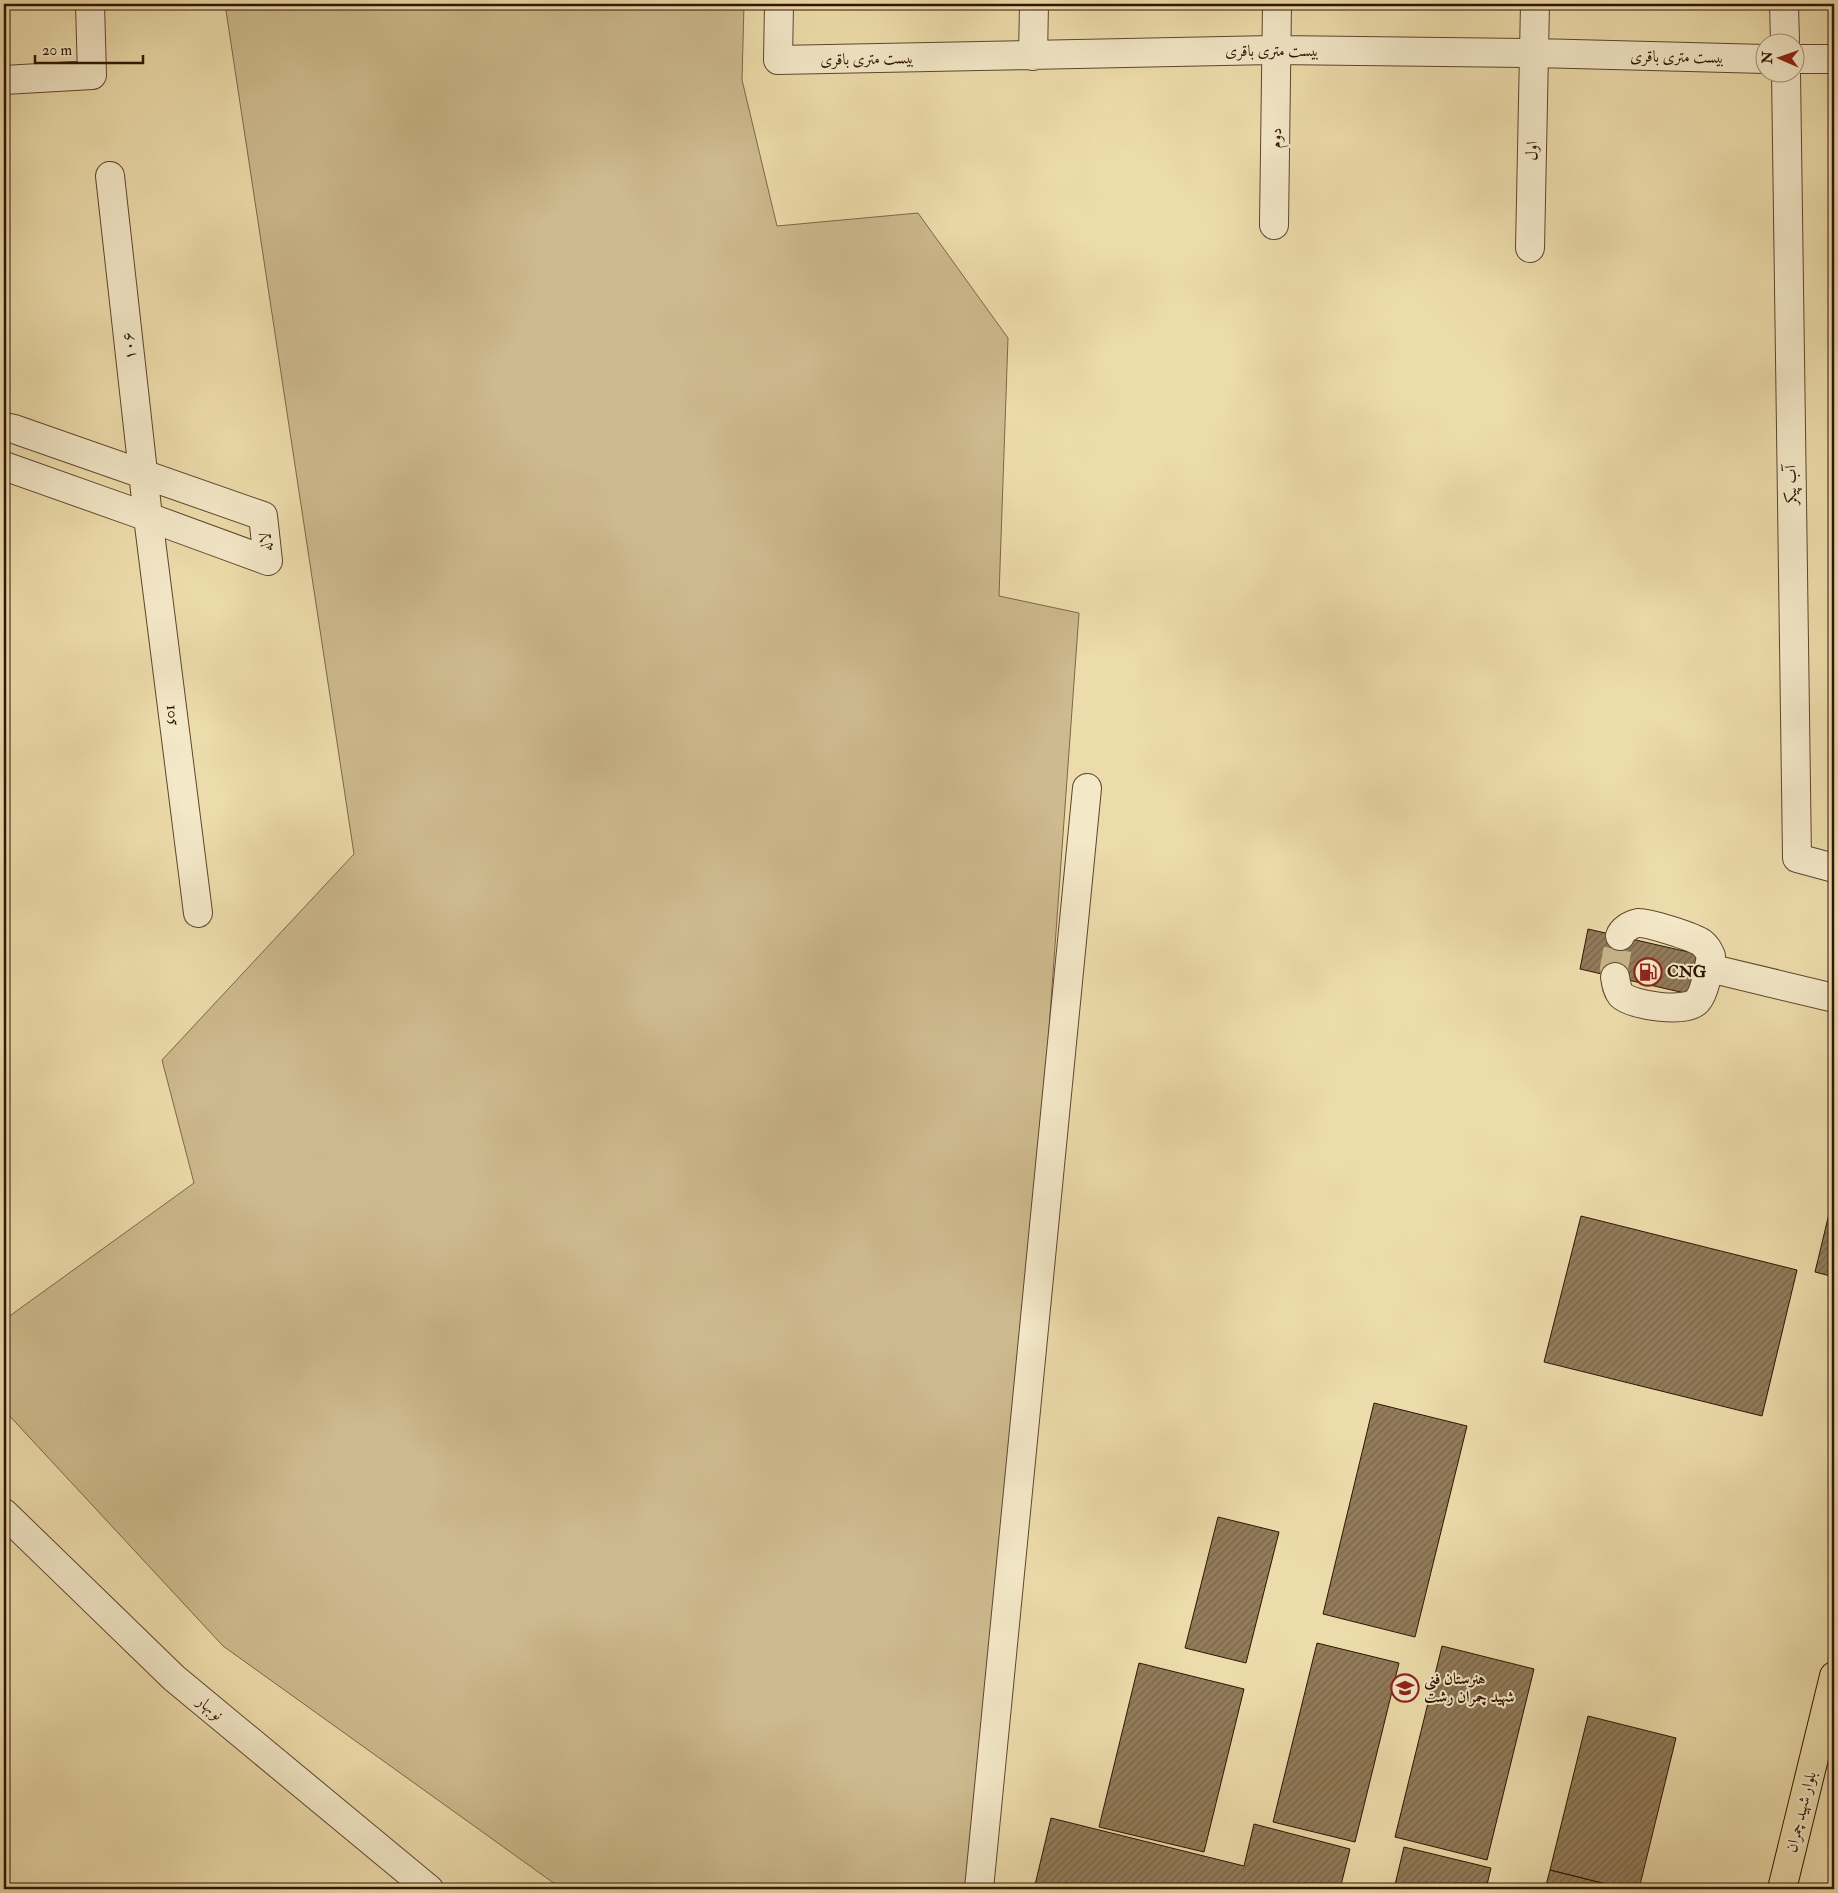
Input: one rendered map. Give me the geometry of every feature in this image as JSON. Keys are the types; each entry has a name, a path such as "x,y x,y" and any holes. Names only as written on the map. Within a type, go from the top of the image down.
{"main road":[{"name":"بلوار شهید چمران","path":"1782,1889 1834,1676"}],"street":[{"path":"4,80 92,75 90,4"},
{"name":"بیست متری باقری","path":"779,4 778,60 1277,50 1535,53 1756,59"},
{"path":"1033,56 1034,4"},
{"name":"دوم","path":"1274,225 1277,4"},
{"name":"اول","path":"1530,248 1535,4"},
{"path":"1784,4 1785,32"},
{"path":"1806,59 1834,59"},
{"name":"آب پیکر","path":"1786,82 1797,858 1834,868"},
{"name":"۱۰۶","path":"110,176 148,516"},
{"name":"لاله","path":"4,427 263,516 268,561 148,516 4,466"},
{"name":"105","path":"148,516 198,913"},
{"path":"979,1889 1087,788"},
{"path":"1615,977 1616,986 1622,996 1638,1003 1680,1008 1692,1006 1699,1000 1711,956 1701,942 1685,935 1640,923 1621,932 1620,936"},
{"path":"1709,968 1834,998"},
{"name":"نوبهار","path":"4,1512 174,1678 429,1889"}],"shaded area":[{"path":"225,4 744,4 742,80 777,226 918,213 1008,338 999,596 1079,613 987,1889 562,1889 223,1646 4,1410 4,1320 194,1183 162,1060 354,854"}],"building":[{"path":"1588,929 1697,954 1689,994 1580,969"},
{"path":"1834,1193 1834,1277 1815,1272"},
{"path":"1581,1216 1797,1270 1762,1416 1544,1362"},
{"path":"1374,1403 1467,1426 1415,1637 1323,1614"},
{"path":"1218,1517 1279,1532 1246,1663 1185,1648"},
{"path":"1317,1643 1399,1663 1355,1842 1273,1822"},
{"path":"1442,1646 1534,1669 1487,1860 1395,1837"},
{"path":"1139,1663 1244,1689 1204,1852 1099,1827"},
{"path":"1588,1716 1676,1738 1639,1889 1626,1889 1550,1870"},
{"path":"1051,1818 1244,1866 1254,1824 1350,1849 1340,1889 1034,1889"},
{"path":"1404,1847 1491,1868 1486,1889 1394,1889"},
{"path":"1550,1870 1626,1889 1545,1889"}],"tunnel":[{"path":"1615,977 1614,968 1620,936"}],"place":[{"name":"CNG","path":"1648,972"},
{"name":"هنرستان فنی شهید چمران رشت","path":"1405,1688"}]}
